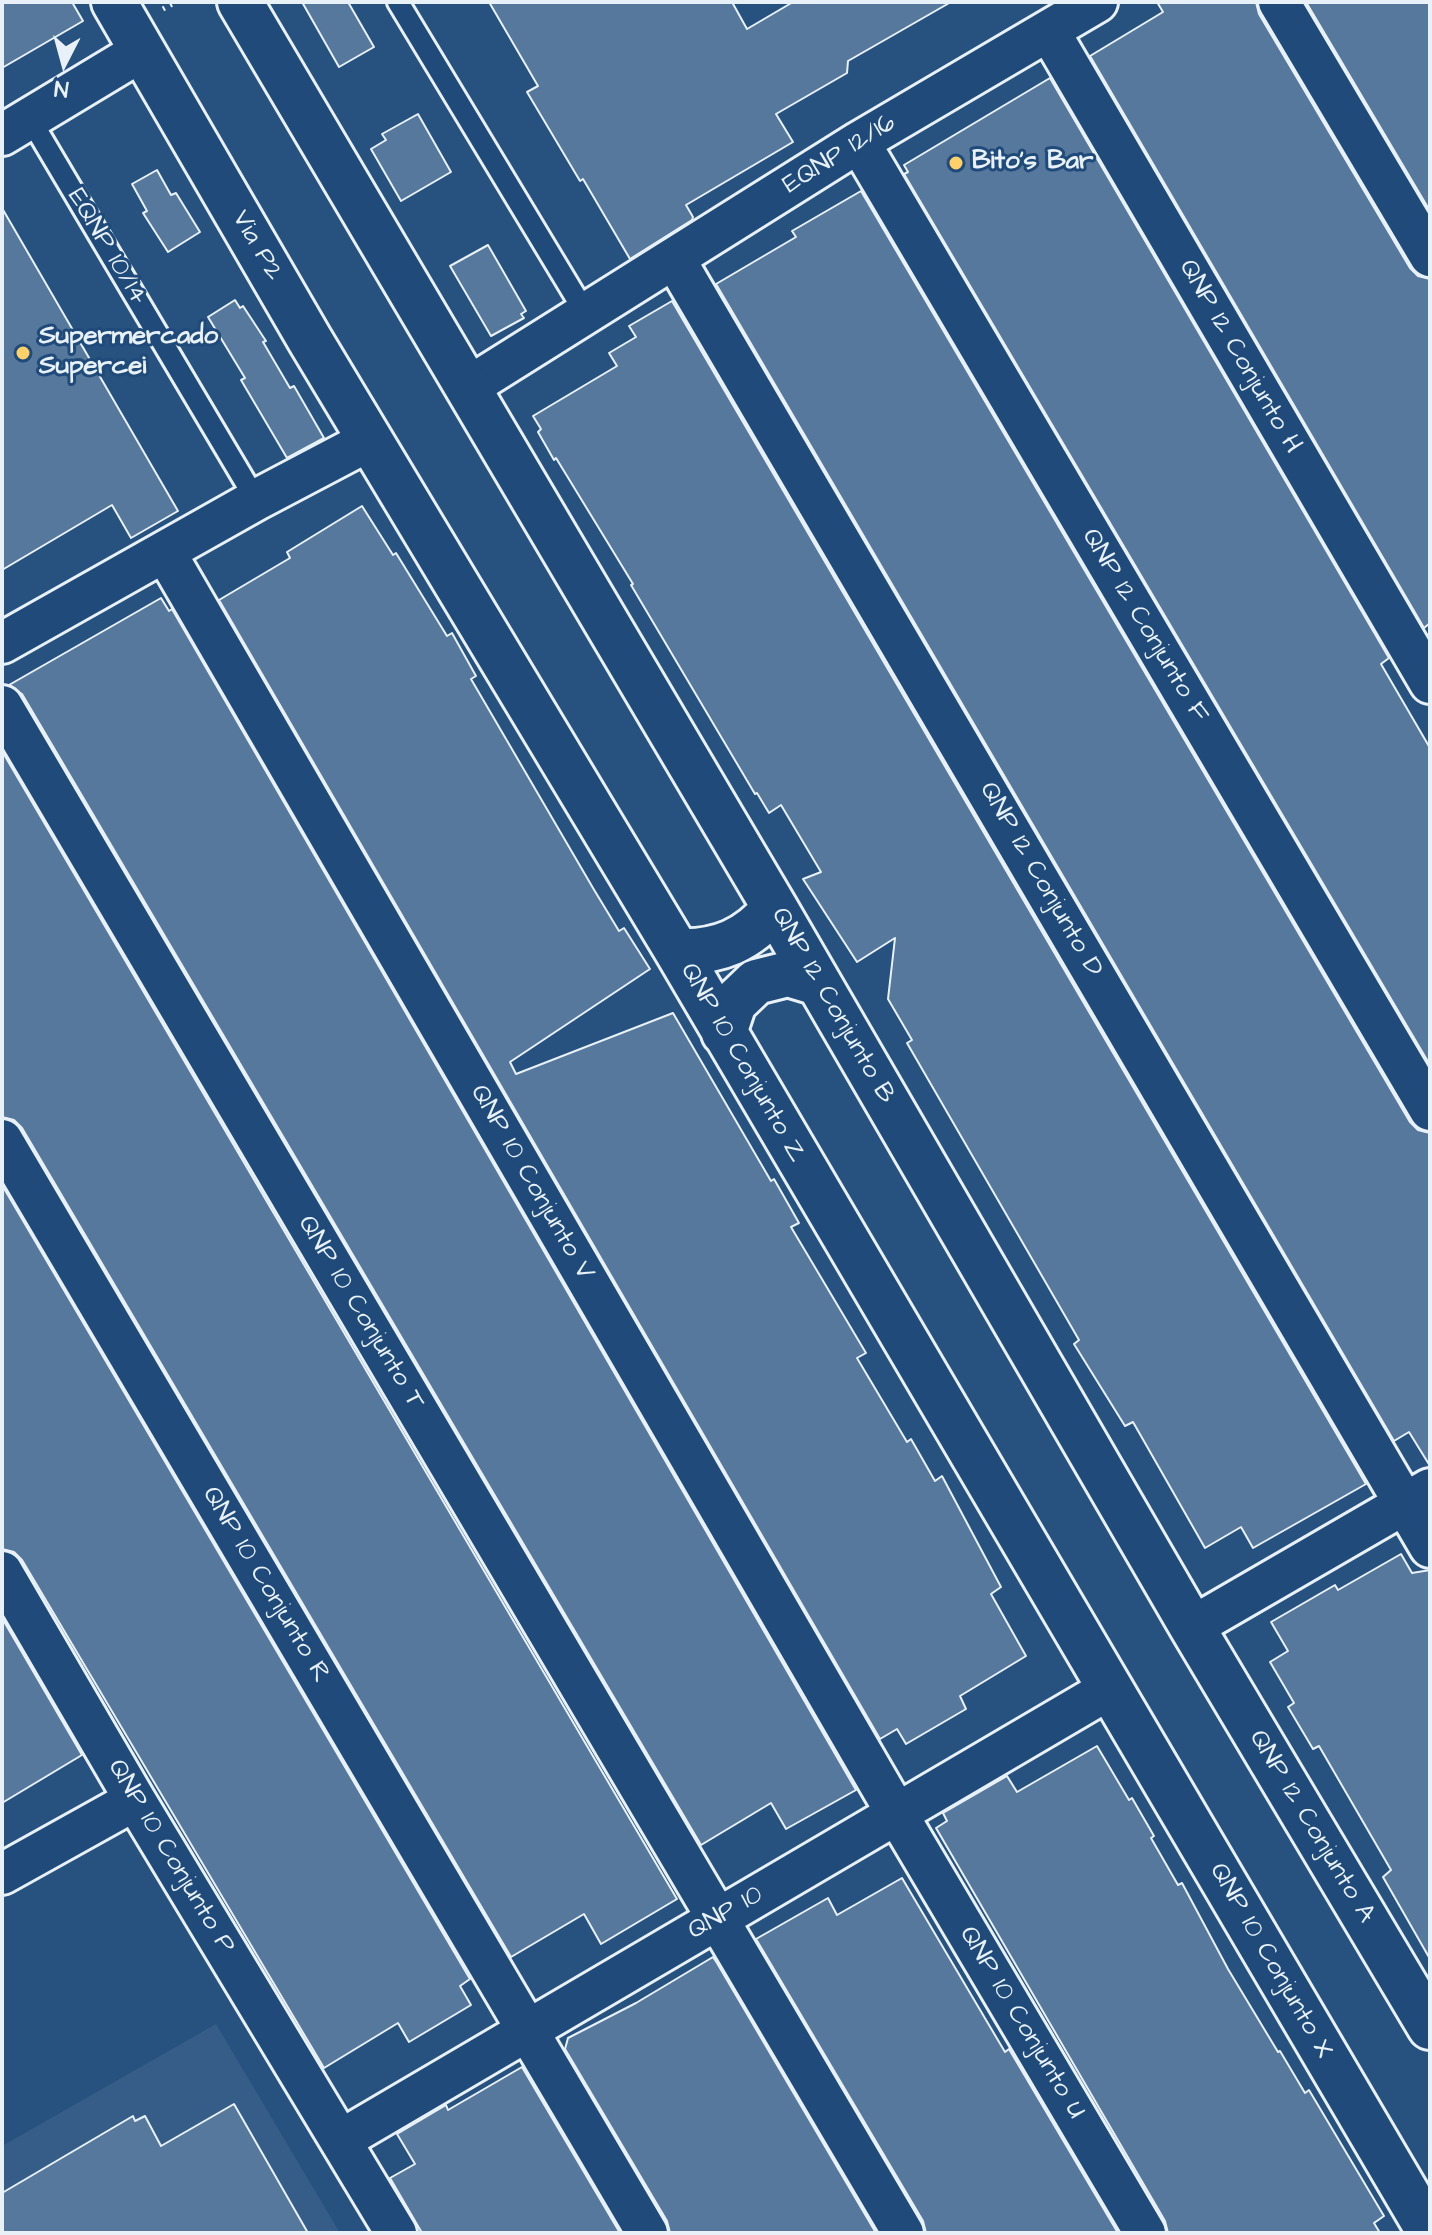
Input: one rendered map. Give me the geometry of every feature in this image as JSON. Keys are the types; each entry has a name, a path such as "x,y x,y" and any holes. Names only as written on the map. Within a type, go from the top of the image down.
{"street":[{"name":"Via P2","path":"114,2 370,440"},
{"path":"240,2 467,388"},
{"name":"EQNP 12/16","path":"467,388 859,142 1097,2"},
{"path":"1279,2 1430,256"},
{"name":"QNP 12 Conjunto H","path":"1049,31 1430,683"},
{"name":"EQNP 10/14","path":"15,126 143,50"},
{"name":"QNP 12 Conjunto F","path":"859,142 1430,1110"},
{"name":"QNP 12 Conjunto D","path":"674,258 1417,1496 1430,1547"},
{"name":"QNP 12 Conjunto B","path":"467,388 775,908 1192,1627"},
{"path":"2,643 256,500 370,440"},
{"name":"QNP 10 Conjunto Z","path":"370,440 677,951 1111,1688"},
{"name":"QNP 10 Conjunto V","path":"165,552 897,1814"},
{"name":"QNP 10 Conjunto T","path":"2,706 903,2233"},
{"path":"677,951 700,952 722,948 743,939 761,926 775,908"},
{"path":"724,1033 734,1003 756,982 788,974 818,983"},
{"name":"QNP 10 Conjunto R","path":"2,1140 647,2233"},
{"path":"1192,1627 1417,1496"},
{"name":"QNP 10 Conjunto P","path":"2,1572 135,1800 396,2233"},
{"name":"QNP 12 Conjunto A","path":"1192,1627 1430,2027"},
{"name":"QNP 10","path":"341,2140 1111,1688"},
{"name":"QNP 10 Conjunto X","path":"1111,1688 1430,2233"},
{"path":"2,1874 135,1800"},
{"name":"QNP 10 Conjunto U","path":"897,1814 1145,2233"}],"lane":[{"path":"398,2 586,314"},
{"name":"EQNP 10/14","path":"15,126 256,500"}],"shaded area":[{"path":"216,2024 340,2233 2,2233 2,2146"}],"building":[{"path":"2,2 72,2 83,21 2,68"},
{"path":"302,2 348,2 374,47 339,67"},
{"path":"489,2 732,2 747,29 793,2 951,2 848,61 847,73 776,114 793,142 686,205 692,220 630,259 527,92 538,86"},
{"path":"1157,2 1256,2 1259,14 1410,268 1418,276 1430,279 1430,623 1424,628 1090,56 1163,12"},
{"path":"1306,2 1430,2 1430,211"},
{"path":"1050,78 1389,658 1381,664 1430,748 1430,1065 904,174 908,172 904,165"},
{"path":"418,114 451,172 401,201 371,149 386,140 382,134"},
{"path":"157,170 171,195 176,193 200,232 168,252 143,213 147,211 132,184"},
{"path":"861,191 1410,1122 1418,1130 1430,1133 1430,1466 1409,1432 1394,1441 716,284 796,237 792,231"},
{"path":"2,208 178,511 131,538 112,505 2,570"},
{"path":"488,245 526,311 521,314 524,318 491,336 450,266"},
{"path":"235,300 240,308 243,306 266,341 263,342 290,388 294,386 324,438 287,458 241,380 245,378 208,317"},
{"path":"672,301 1366,1484 1253,1548 1241,1527 1205,1548 1133,1422 1125,1426 1074,1344 1079,1340 907,1043 912,1040 888,999 895,938 857,962 803,879 821,872 781,805 769,813 755,794 633,584 538,432 541,429 533,416 617,366 609,353 636,337 629,326"},
{"path":"362,506 393,555 396,553 447,636 452,633 476,676 471,679 593,888 619,931 624,928 650,969 510,1062 516,1074 673,1013 771,1181 774,1179 799,1223 791,1227 866,1353 857,1358 907,1442 911,1439 935,1481 942,1476 1001,1587 991,1594 1026,1656 960,1696 966,1709 906,1744 897,1729 880,1739 219,600 290,558 287,552"},
{"path":"161,598 169,611 172,609 856,1790 786,1829 771,1803 701,1845 22,694 9,685"},
{"path":"2,751 677,1899 601,1944 584,1914 511,1957 22,1128 14,1120 2,1117"},
{"path":"2,1185 470,1979 460,1986 471,2005 409,2042 398,2023 324,2068 22,1560 14,1552 2,1549"},
{"path":"1401,1554 1412,1573 1430,1570 1430,1959 1383,1877 1391,1870 1319,1746 1313,1749 1288,1707 1294,1703 1270,1662 1288,1651 1271,1622 1335,1585 1338,1590"},
{"path":"2,1618 82,1755 2,1803"},
{"path":"1097,1746 1129,1800 1132,1798 1178,1885 1182,1883 1228,1969 1278,2052 1305,2093 1309,2090 1384,2216 1374,2223 1380,2233 1168,2233 1165,2221 936,1828 947,1821 943,1813 1007,1776 1017,1792"},
{"path":"902,1878 1005,2052 1009,2049 1118,2233 926,2233 923,2221 756,1939 828,1898 837,1915"},
{"path":"713,1957 876,2233 670,2233 667,2221 565,2049 568,2038 636,2003"},
{"path":"522,2067 620,2233 422,2233 390,2178 415,2164 397,2134 446,2105 448,2110"},
{"path":"234,2104 308,2233 2,2233 2,2193 133,2116 135,2121 145,2116 161,2146"}],"place":[{"name":"Bito's Bar","path":"956,163"},
{"name":"Supermercado Supercei","path":"23,353"}]}
